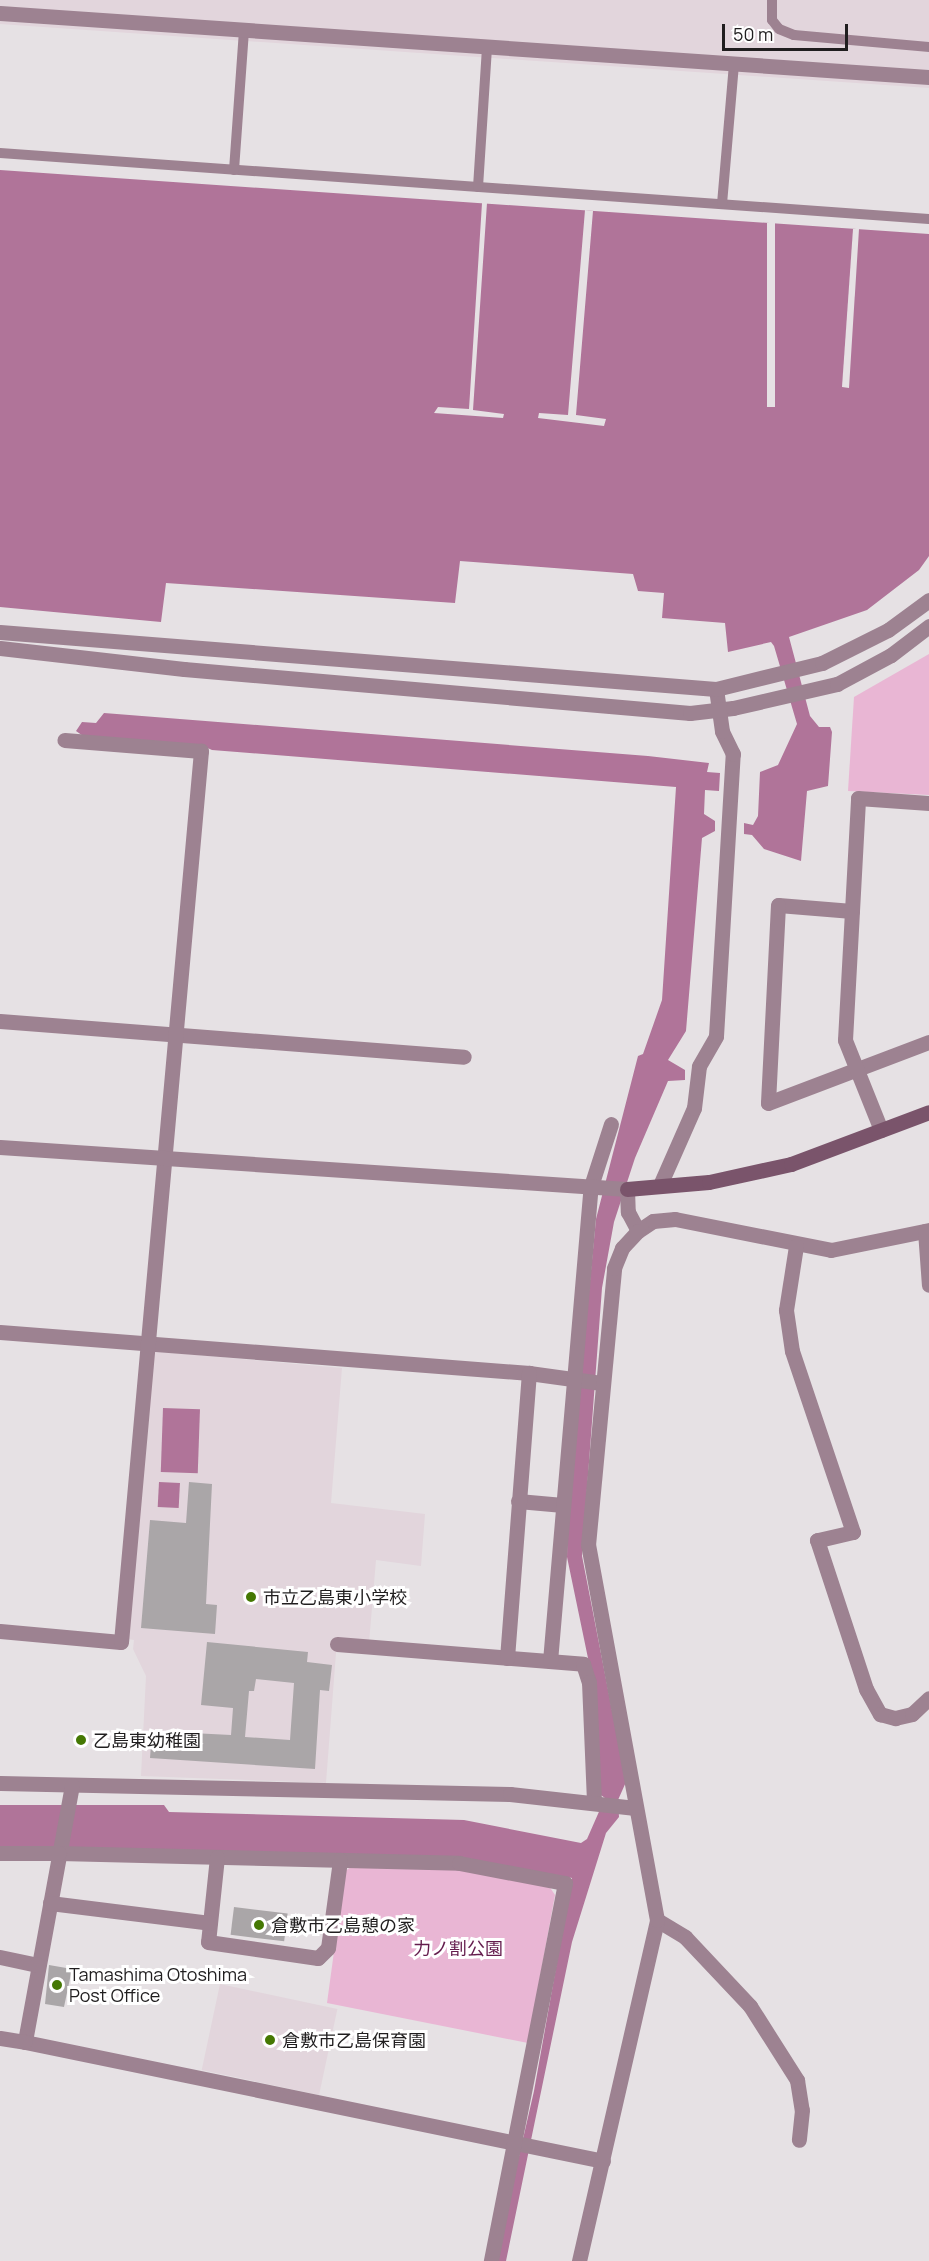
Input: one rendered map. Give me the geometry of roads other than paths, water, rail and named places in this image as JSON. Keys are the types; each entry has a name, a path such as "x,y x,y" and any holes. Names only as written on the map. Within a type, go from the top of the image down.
{"main road":[{"path":"627,1189 709,1182 791,1164 929,1112"}],"street":[{"path":"0,13 929,77"},
{"path":"0,632 716,689 822,663 888,630 929,600"},
{"path":"0,648 184,669 690,713 719,710 837,684 891,655 929,626"},
{"path":"660,1185 694,1108 699,1066 716,1036 733,754 722,731 716,689"},
{"path":"0,1631 121,1642 201,751 64,740"},
{"path":"881,1130 844,1040 858,798 929,803"},
{"path":"852,911 778,905 768,1103 929,1042"},
{"path":"0,1021 464,1057"},
{"path":"550,1661 591,1186 611,1124"},
{"path":"0,1148 627,1189 628,1212 638,1231"},
{"path":"579,2261 657,1920 588,1545 601,1383 614,1268 622,1248 638,1231 653,1221 675,1219 796,1246 831,1250 927,1231 929,1285"},
{"path":"796,1246 786,1310 792,1351 853,1532 818,1540 866,1689 880,1714 895,1718 912,1714 929,1698"},
{"path":"0,1332 529,1373 601,1383"},
{"path":"507,1658 529,1373"},
{"path":"518,1501 562,1504"},
{"path":"337,1644 610,1667"},
{"path":"584,1664 589,1682 594,1803"},
{"path":"0,1783 510,1794 635,1808"},
{"path":"25,2042 72,1785"},
{"path":"0,1853 459,1863 565,1883 516,2145 491,2261"},
{"path":"217,1857 208,1942 318,1958 325,1955 339,1860"},
{"path":"50,1903 210,1923"},
{"path":"657,1920 685,1937 750,2006 797,2080 802,2110 799,2140"},
{"path":"0,1957 38,1965"},
{"path":"0,2038 603,2161"}],"lane":[{"path":"772,0 772,20 779,29 794,35 929,47"},
{"path":"234,170 244,30"},
{"path":"478,187 488,48"},
{"path":"722,204 734,63"},
{"path":"0,153 929,219"}],"place":[{"name":"市立乙島東小学校","path":"251,1597"},
{"name":"乙島東幼稚園","path":"81,1740"},
{"name":"倉敷市乙島憩の家","path":"259,1925"},
{"name":"Tamashima Otoshima Post Office","path":"57,1985"},
{"name":"倉敷市乙島保育園","path":"270,2040"}],"park label":[{"name":"力ノ割公園","path":"458,1948"}]}
